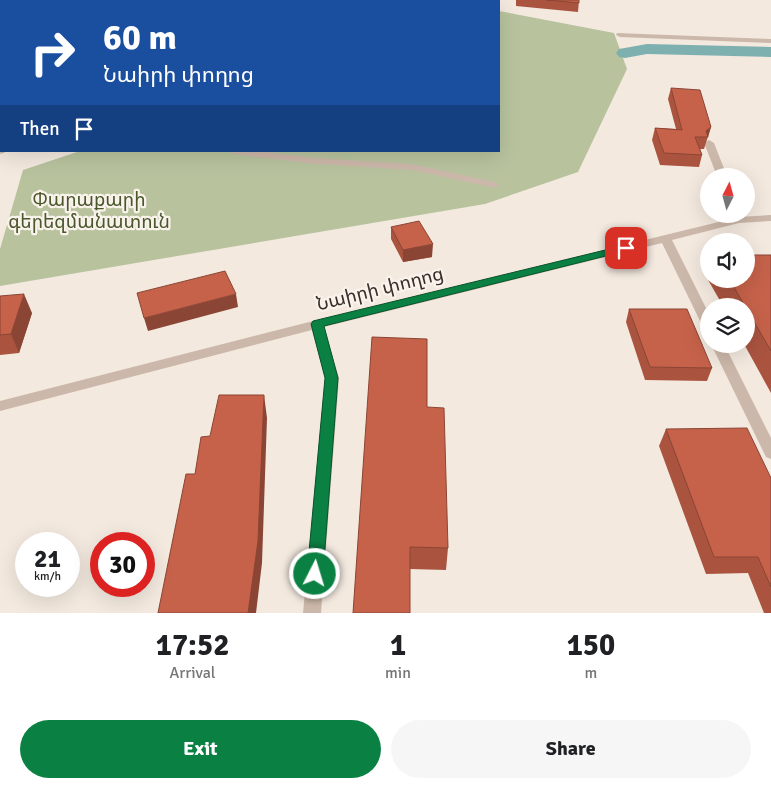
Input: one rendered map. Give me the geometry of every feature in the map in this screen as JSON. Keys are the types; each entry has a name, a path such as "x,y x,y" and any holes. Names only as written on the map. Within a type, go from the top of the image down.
{"street":[{"path":"620,35 771,41"},
{"path":"709,144 719,168"},
{"path":"241,152 314,162 412,167 495,185"},
{"name":"Նաիրի փողոց","path":"755,218 771,218"},
{"name":"Նաիրի փողոց","path":"0,406 317,324 665,238 717,223"},
{"path":"665,238 700,309"},
{"path":"312,613 332,378 317,324"},
{"path":"721,353 771,453"}],"green space":[{"name":"Փարաքարի գերեզմանատուն","path":"500,11 614,33 627,69 578,172 485,204 0,286 0,249 23,170 77,152 500,152"}],"building":[{"path":"546,0 579,0 579,3"},
{"path":"671,88 700,90 711,127 706,131 708,137 695,137 702,155 664,153 655,128 682,130"},
{"path":"419,221 433,244 403,250 391,227"},
{"path":"755,255 771,255 771,351 755,323 755,298 740,298 734,288 755,288"},
{"path":"225,271 236,294 144,318 137,293"},
{"path":"24,294 11,334 0,335 0,296"},
{"path":"629,309 687,309 700,340 700,353 706,353 712,368 650,367"},
{"path":"372,337 427,339 427,407 444,408 448,548 410,547 410,613 353,613"},
{"path":"219,395 264,395 258,541 248,613 158,613 186,474 195,474 201,437 210,436"},
{"path":"747,428 771,478 771,587 758,557 714,557 666,429"}],"waterway":[{"path":"625,53 647,49 771,52"}],"route":[{"path":"315,574 332,378 317,324 626,248"}]}
